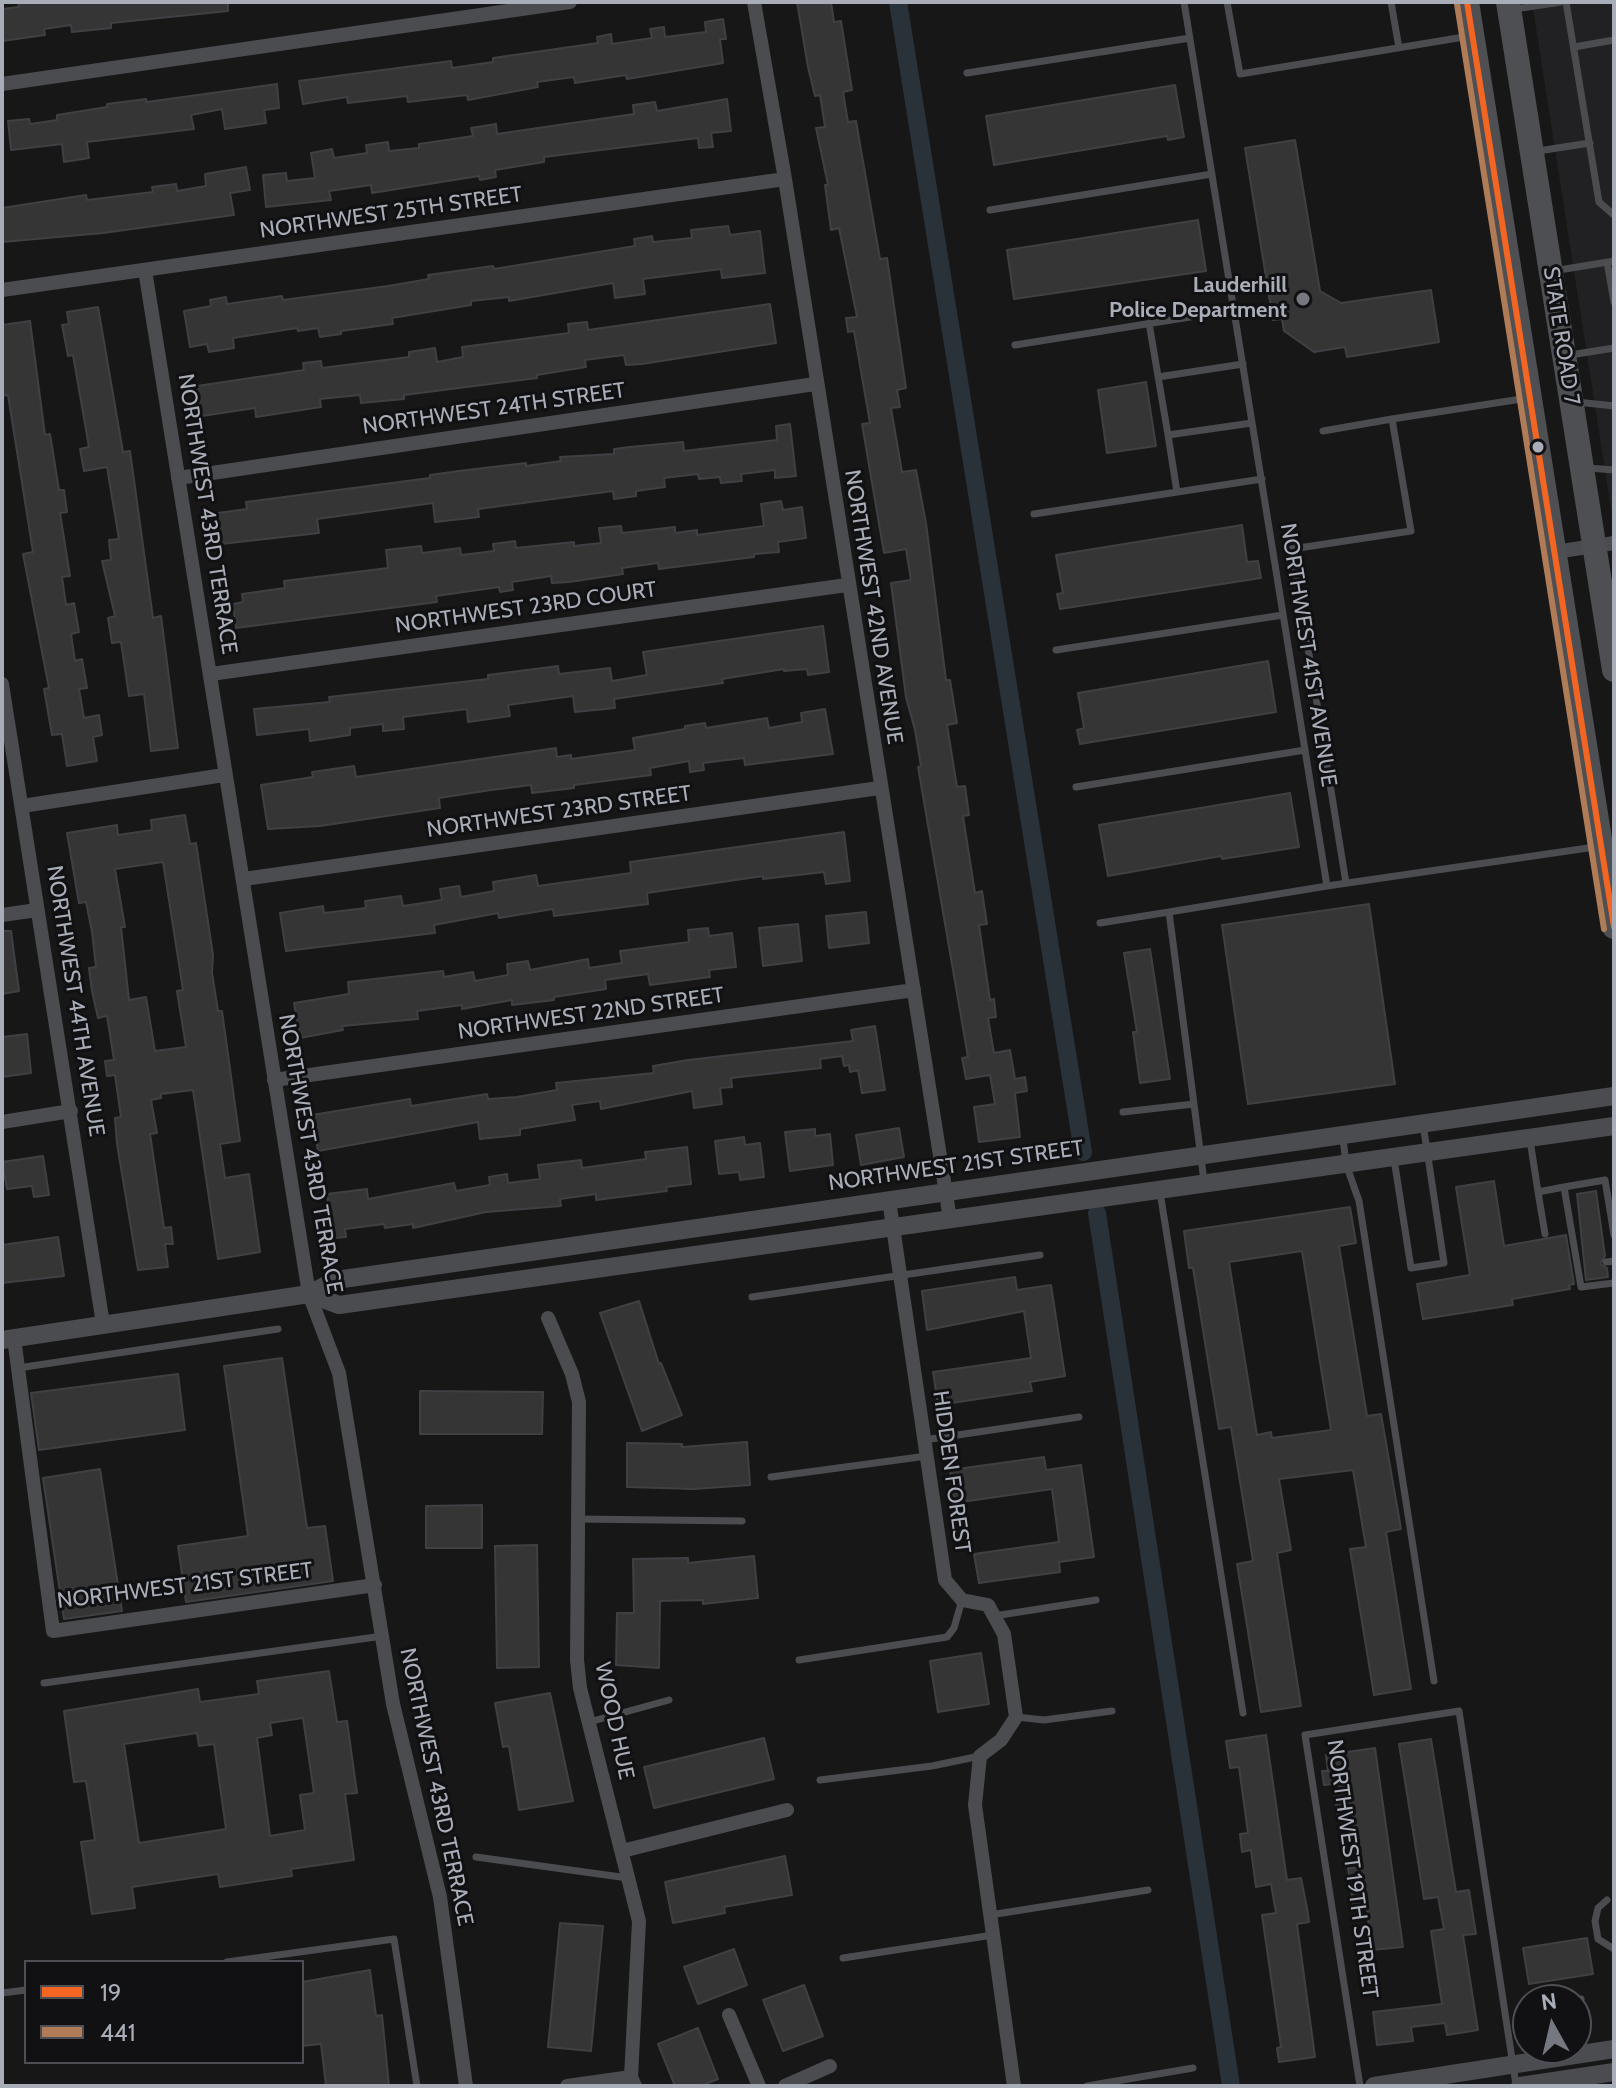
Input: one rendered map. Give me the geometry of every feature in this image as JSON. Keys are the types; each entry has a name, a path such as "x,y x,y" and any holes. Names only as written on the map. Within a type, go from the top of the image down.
{"main road":[{"name":"STATE ROAD 7","path":"1467,2 1614,927"},
{"name":"STATE ROAD 7","path":"1508,6 1581,467 1604,545 1614,670"}],"street":[{"path":"2,84 570,2"},
{"name":"NORTHWEST 42ND AVENUE","path":"754,2 785,179 879,788 950,1219"},
{"name":"NORTHWEST 25TH STREET","path":"2,290 785,179"},
{"name":"NORTHWEST 43RD TERRACE","path":"145,270 309,1294 339,1373 393,1704 440,1897 466,2086"},
{"name":"NORTHWEST 24TH STREET","path":"178,478 815,384"},
{"path":"1555,552 1604,545"},
{"name":"NORTHWEST 23RD COURT","path":"211,674 847,585"},
{"name":"NORTHWEST 44TH AVENUE","path":"2,684 103,1324"},
{"path":"22,806 224,775"},
{"name":"NORTHWEST 23RD STREET","path":"244,879 879,788"},
{"path":"2,915 37,910"},
{"name":"NORTHWEST 22ND STREET","path":"274,1080 914,990"},
{"name":"NORTHWEST 21ST STREET","path":"375,1585 53,1631 18,1368 8,1339 309,1294 336,1280 1614,1096"},
{"path":"2,1122 71,1111"},
{"name":"NORTHWEST 21ST STREET","path":"309,1294 339,1305 1614,1126"},
{"name":"HIDDEN FOREST","path":"889,1200 945,1580 962,1600"},
{"name":"WOOD HUE","path":"548,1318 572,1374 579,1402 577,1660 589,1722 639,1921 633,2081"},
{"path":"962,1600 988,1605 1004,1634 1016,1717 1001,1740 980,1756 975,1805 1014,2086"},
{"path":"622,1851 787,1810"},
{"path":"729,2015 759,2086"},
{"path":"1592,2052 1614,2049"},
{"path":"1374,2086 1512,2063"},
{"path":"785,2086 830,2066"},
{"path":"1539,2084 1614,2072"},
{"path":"567,2086 633,2081"}],"lane":[{"name":"NORTHWEST 41ST AVENUE","path":"1184,2 1327,886"},
{"path":"1227,2 1240,74 1472,36"},
{"path":"1391,2 1399,48"},
{"path":"1508,6 1564,2 1599,202 1614,215"},
{"path":"967,73 1190,38"},
{"path":"1574,47 1614,40"},
{"path":"1532,152 1590,143"},
{"path":"990,210 1212,174"},
{"path":"1551,271 1610,262 1614,302"},
{"path":"1015,345 1234,310"},
{"path":"1149,323 1177,492"},
{"path":"1564,356 1614,348"},
{"path":"1158,377 1243,364"},
{"path":"1323,431 1530,398"},
{"path":"1571,401 1614,406"},
{"path":"1346,883 1292,549 1411,531 1392,419"},
{"path":"1168,435 1252,423"},
{"path":"1581,467 1614,470"},
{"path":"1034,514 1262,479"},
{"path":"1056,650 1283,615"},
{"path":"1076,787 1305,750"},
{"path":"1100,923 1601,846"},
{"path":"1169,912 1204,1184"},
{"path":"1123,1112 1194,1104"},
{"path":"1393,1157 1411,1268 1444,1263 1423,1124"},
{"path":"1342,1136 1346,1164 1359,1201 1434,1681"},
{"path":"1529,1138 1545,1234"},
{"path":"1538,1192 1605,1180 1614,1236 1602,1239"},
{"path":"1564,1187 1574,1243 1582,1265 1581,1287 1614,1283"},
{"path":"1159,1190 1243,1713"},
{"path":"1599,1214 1610,1212"},
{"path":"1570,1219 1580,1217"},
{"path":"1574,1243 1583,1241"},
{"path":"752,1297 1040,1255"},
{"path":"18,1368 278,1329"},
{"path":"924,1440 1079,1417"},
{"path":"771,1477 927,1456"},
{"path":"578,1519 742,1521"},
{"path":"799,1660 947,1637 954,1628 962,1600"},
{"path":"994,1616 1096,1600"},
{"path":"44,1683 383,1636"},
{"path":"589,1722 669,1700"},
{"path":"1016,1717 1044,1720 1112,1711"},
{"name":"NORTHWEST 19TH STREET","path":"1360,2086 1305,1735 1459,1711 1524,1984"},
{"path":"820,1780 932,1766 980,1756"},
{"path":"476,1857 628,1878"},
{"path":"990,1915 1148,1890"},
{"path":"1607,1900 1598,1908 1595,1921 1598,1939 1614,1949"},
{"path":"843,1958 993,1935"},
{"path":"242,1960 394,1939 417,2086"},
{"path":"2,1993 24,1990"},
{"path":"1539,2084 1541,2064"},
{"path":"1539,2084 1541,2064"},
{"path":"1539,2084 1541,2064"},
{"name":"NORTHWEST 19TH STREET","path":"1539,2084 1541,2064"},
{"path":"1087,2086 1193,2068"}],"shaded area":[{"path":"1532,2 1614,2 1612,515"}],"building":[{"path":"18,2 228,2 228,11 111,23 111,28 72,32 71,25 44,29 45,35 2,41 2,9 19,7"},
{"path":"797,2 831,2 834,22 841,21 852,90 843,92 848,122 856,121 880,259 887,258 906,388 897,390 900,407 891,408 902,472 916,470 926,523 946,680 950,680 957,723 947,725 957,787 965,786 969,815 963,816 975,893 982,891 987,924 979,925 990,1000 994,999 996,1017 988,1018 994,1053 1010,1050 1015,1079 1025,1077 1027,1091 1015,1093 1020,1137 979,1142 974,1107 995,1104 990,1075 966,1079 962,1058 968,1057 918,767 921,766 915,730 906,697 891,583 911,580 906,549 884,553 862,424 870,423 854,331 848,332 846,318 857,317 839,228 831,230 825,185 828,185 816,128 825,127 820,95 815,96 808,67"},
{"path":"723,19 726,39 720,39 723,63 627,79 626,75 575,83 574,77 537,82 538,87 468,100 467,95 408,102 407,96 348,103 347,97 303,104 299,81 451,61 452,68 493,62 493,58 598,43 597,37 611,34 612,44 652,38 650,29 664,27 665,37 706,32 705,22"},
{"path":"277,84 279,108 264,110 266,123 225,129 222,109 191,115 194,129 87,142 89,158 64,162 62,144 11,150 8,121 29,119 30,124 57,120 57,115 107,107 107,104 146,99 147,102"},
{"path":"1175,85 1184,137 1168,140 1167,136 994,165 986,116"},
{"path":"727,99 731,131 711,133 713,147 699,148 698,138 544,157 544,162 495,170 496,177 480,180 479,176 372,193 371,185 329,191 331,200 266,207 263,175 286,173 287,181 315,178 311,153 332,149 334,158 367,153 366,145 388,142 389,151 419,148 419,144 473,136 471,128 496,124 497,134 634,114 633,105 655,102 657,111"},
{"path":"1295,140 1320,291 1341,303 1431,290 1439,342 1347,357 1345,347 1314,352 1284,331 1282,319 1273,320 1245,148"},
{"path":"246,167 250,190 230,193 234,215 103,233 2,242 2,208 86,195 87,200 153,192 152,187 176,184 177,191 206,186 205,174"},
{"path":"1198,220 1206,271 1014,299 1007,250"},
{"path":"728,226 730,235 760,231 765,273 722,278 721,269 643,279 645,294 615,298 613,283 509,301 509,297 471,301 471,305 392,318 393,324 341,331 341,334 320,337 318,328 298,331 297,328 233,338 234,348 209,352 207,344 190,347 184,311 211,306 210,300 226,297 227,304 282,296 283,300 388,286 429,279 428,275 493,266 494,269 635,246 634,239 652,236 653,242 692,238 691,230"},
{"path":"770,304 776,343 642,364 626,365 624,355 585,360 586,367 537,375 537,378 404,395 404,399 361,403 360,395 320,399 321,407 256,417 255,408 202,416 197,386 304,370 303,363 321,361 322,368 409,357 409,352 435,348 437,362 463,357 462,347 569,333 568,324 587,322 588,330"},
{"path":"98,307 123,452 130,451 153,618 161,616 178,748 151,751 144,694 129,696 121,642 112,643 108,618 115,616 102,561 111,560 109,540 119,539 107,467 84,471 80,449 89,447 73,355 68,356 62,325 69,324 67,312"},
{"path":"30,321 45,435 50,434 59,490 64,490 67,512 60,513 70,576 62,577 66,605 74,603 79,632 71,634 75,661 82,659 87,688 79,689 84,718 99,715 102,735 93,737 97,761 67,766 62,734 52,735 44,689 49,688 23,554 33,552 8,395 2,396 2,325"},
{"path":"1146,382 1156,446 1107,453 1098,390"},
{"path":"790,424 796,476 775,478 775,470 741,474 742,481 721,483 720,477 699,479 698,474 664,478 665,487 636,491 636,496 614,499 613,491 478,509 479,517 435,522 433,503 317,519 319,533 221,544 218,513 247,509 246,502 430,478 430,475 459,471 561,461 560,457 614,454 614,449 630,447 683,442 684,451 777,440 776,426"},
{"path":"781,501 783,510 802,507 806,538 778,542 779,552 659,569 658,563 622,568 623,574 569,582 552,583 551,576 512,582 513,590 500,592 499,587 436,596 437,602 236,628 233,604 243,602 242,594 285,588 284,581 388,568 386,550 421,546 422,553 460,548 461,555 494,551 493,544 515,541 516,548 574,542 574,546 601,543 599,528 621,526 622,533 675,527 675,533 697,530 697,535 764,526 761,504"},
{"path":"1242,525 1247,562 1258,561 1261,578 1060,609 1057,594 1063,593 1056,555"},
{"path":"823,626 829,672 808,675 807,669 784,669 722,679 723,683 614,699 615,708 575,712 573,696 508,705 510,716 468,722 467,709 403,717 404,729 383,731 383,724 350,728 350,735 310,741 309,729 257,735 254,709 330,702 329,697 488,679 488,675 558,666 559,674 610,668 612,681 647,675 643,652"},
{"path":"1268,661 1276,712 1080,744 1077,730 1084,728 1078,693"},
{"path":"825,709 833,754 745,765 744,758 703,763 704,770 690,772 689,761 650,768 651,775 574,785 574,788 532,793 531,785 491,790 439,798 440,808 320,826 268,829 261,785 313,777 312,772 354,766 356,777 556,748 557,757 571,755 571,759 635,750 633,738 685,729 685,726 705,723 706,728 767,718 769,728 802,722 801,713"},
{"path":"1290,793 1299,847 1222,859 1221,856 1108,876 1099,825"},
{"path":"185,815 190,844 196,843 213,955 212,973 218,1011 222,1011 240,1141 220,1144 225,1178 249,1174 260,1252 218,1259 193,1090 161,1094 161,1098 151,1100 157,1133 150,1134 164,1228 171,1227 173,1244 165,1244 168,1267 138,1270 117,1144 115,1118 121,1117 115,1075 107,1076 105,1061 114,1060 107,1016 98,1018 92,991 89,968 96,967 92,932 86,902 79,903 67,833 117,825 118,835 152,830 151,820","holes":["163,862 183,990 177,991 186,1047 155,1051 146,997 129,1000 121,927 125,927 115,869"]},
{"path":"844,832 850,881 826,884 824,872 763,879 763,876 647,893 648,904 554,916 553,909 499,918 498,913 434,925 435,933 286,951 280,913 323,906 324,913 366,908 365,901 401,896 403,906 442,900 440,889 459,886 461,897 494,891 493,882 536,875 538,886 631,873 630,862"},
{"path":"1369,904 1395,1084 1248,1104 1222,925"},
{"path":"866,912 869,943 829,948 826,916"},
{"path":"798,924 802,961 763,966 759,928"},
{"path":"708,928 709,936 732,933 736,967 709,970 710,977 650,985 648,974 605,980 606,989 554,997 554,1000 512,1005 512,1000 462,1009 462,1005 417,1011 418,1019 342,1026 343,1030 300,1038 294,1003 349,994 348,982 443,971 444,977 473,972 475,981 508,975 507,964 528,961 530,970 588,959 589,968 622,963 620,951 689,942 688,930"},
{"path":"2,931 11,931 19,991 2,994"},
{"path":"1150,949 1170,1079 1140,1083 1133,1032 1137,1032 1124,953"},
{"path":"875,1026 885,1090 862,1093 858,1070 850,1072 849,1065 844,1066 842,1056 820,1059 821,1068 731,1078 732,1087 720,1088 722,1104 694,1108 692,1091 601,1109 600,1101 572,1105 575,1120 520,1129 520,1135 480,1139 478,1122 318,1151 312,1115 410,1099 411,1106 487,1094 488,1099 517,1097 557,1090 556,1083 654,1073 653,1066 688,1060 853,1041 851,1030"},
{"path":"27,1034 31,1073 2,1077 2,1037"},
{"path":"899,1128 904,1157 861,1165 856,1135"},
{"path":"815,1129 815,1136 830,1134 833,1165 790,1171 785,1132"},
{"path":"744,1137 745,1145 760,1143 764,1177 740,1180 739,1172 719,1174 715,1141"},
{"path":"687,1147 691,1184 666,1187 667,1191 596,1200 596,1194 560,1199 561,1206 486,1212 413,1228 413,1224 385,1228 384,1224 345,1229 346,1237 332,1238 327,1194 367,1189 368,1199 454,1183 456,1191 490,1185 489,1177 507,1174 508,1183 540,1179 538,1165 581,1160 582,1168 646,1159 645,1152"},
{"path":"43,1156 49,1195 34,1197 32,1186 7,1189 2,1162"},
{"path":"1494,1181 1504,1246 1566,1235 1574,1284 1569,1285 1570,1289 1512,1299 1513,1305 1423,1319 1417,1284 1470,1275 1456,1187"},
{"path":"1596,1191 1605,1256 1600,1264 1607,1268 1608,1277 1586,1280 1577,1194"},
{"path":"1350,1207 1356,1243 1339,1246 1367,1416 1381,1414 1401,1529 1386,1532 1411,1689 1374,1695 1350,1549 1366,1547 1353,1470 1279,1479 1291,1550 1277,1553 1301,1706 1261,1712 1237,1564 1253,1561 1231,1427 1219,1429 1193,1268 1189,1268 1184,1231","holes":["1302,1251 1331,1430 1272,1438 1271,1432 1257,1435 1229,1262"]},
{"path":"58,1237 64,1276 2,1283 2,1245"},
{"path":"1015,1277 1017,1290 1051,1285 1065,1376 1030,1382 1032,1391 938,1405 933,1372 1031,1358 1024,1311 927,1330 922,1291"},
{"path":"639,1301 659,1364 682,1415 642,1431 600,1313"},
{"path":"282,1358 307,1528 325,1526 333,1581 186,1602 178,1546 248,1536 224,1366"},
{"path":"178,1374 185,1430 39,1450 31,1393"},
{"path":"420,1391 543,1392 542,1434 420,1434"},
{"path":"747,1442 750,1485 694,1489 627,1487 627,1443 682,1444 682,1447"},
{"path":"1044,1457 1046,1470 1081,1465 1094,1557 1059,1562 1060,1572 979,1583 974,1554 1059,1542 1052,1489 954,1503 950,1470"},
{"path":"100,1469 122,1611 64,1619 43,1478"},
{"path":"482,1505 482,1548 426,1548 426,1506"},
{"path":"537,1545 539,1667 497,1668 495,1546"},
{"path":"754,1556 758,1598 703,1604 703,1600 660,1601 659,1668 616,1665 617,1613 634,1613 633,1559 688,1558 688,1563"},
{"path":"981,1653 989,1704 938,1712 930,1661"},
{"path":"329,1671 337,1722 347,1721 357,1793 345,1794 354,1860 291,1869 292,1876 220,1887 218,1874 132,1887 135,1908 92,1914 81,1842 95,1840 86,1781 74,1782 64,1711 198,1689 200,1702 259,1694 257,1681","holes":["303,1718 314,1793 300,1795 305,1830 270,1836 257,1738 272,1735 270,1723","197,1733 199,1746 214,1744 226,1829 139,1843 124,1744"]},
{"path":"550,1693 573,1801 519,1810 509,1746 503,1747 495,1703"},
{"path":"1266,1735 1287,1880 1301,1878 1307,1908 1309,1922 1297,1924 1315,2057 1279,2062 1277,2048 1281,2047 1262,1915 1276,1913 1271,1884 1256,1887 1251,1850 1242,1852 1240,1834 1248,1833 1239,1767 1230,1768 1226,1741"},
{"path":"764,1738 774,1779 654,1808 644,1767"},
{"path":"1431,1739 1456,1892 1469,1890 1476,1934 1463,1935 1478,2030 1447,2035 1445,2023 1411,2027 1413,2041 1377,2045 1373,2012 1442,2004 1431,1931 1444,1929 1438,1897 1424,1899 1399,1744"},
{"path":"1375,1748 1403,1947 1371,1950 1367,1909 1354,1910 1348,1868 1359,1867 1352,1816 1338,1818 1333,1784 1324,1785 1322,1771 1328,1771 1326,1755"},
{"path":"785,1856 792,1895 724,1907 725,1913 673,1923 665,1882"},
{"path":"560,1923 603,1926 591,2051 548,2047"},
{"path":"1587,1938 1593,1974 1529,1984 1523,1948"},
{"path":"734,1949 747,1985 698,2004 684,1967"},
{"path":"370,1970 376,2016 382,2015 389,2086 326,2086 321,2044 304,2046 304,1982"},
{"path":"804,1985 823,2036 783,2051 763,2000"},
{"path":"698,2028 718,2079 700,2086 675,2086 658,2044"}],"waterway":[{"path":"898,2 1083,1152"},
{"path":"1097,1213 1231,2086"}],"transit line":[{"name":"19","path":"1467,2 1614,927"},
{"name":"441","path":"1457,4 1604,929"}],"place":[{"name":"Lauderhill Police Department","path":"1303,299"}]}
